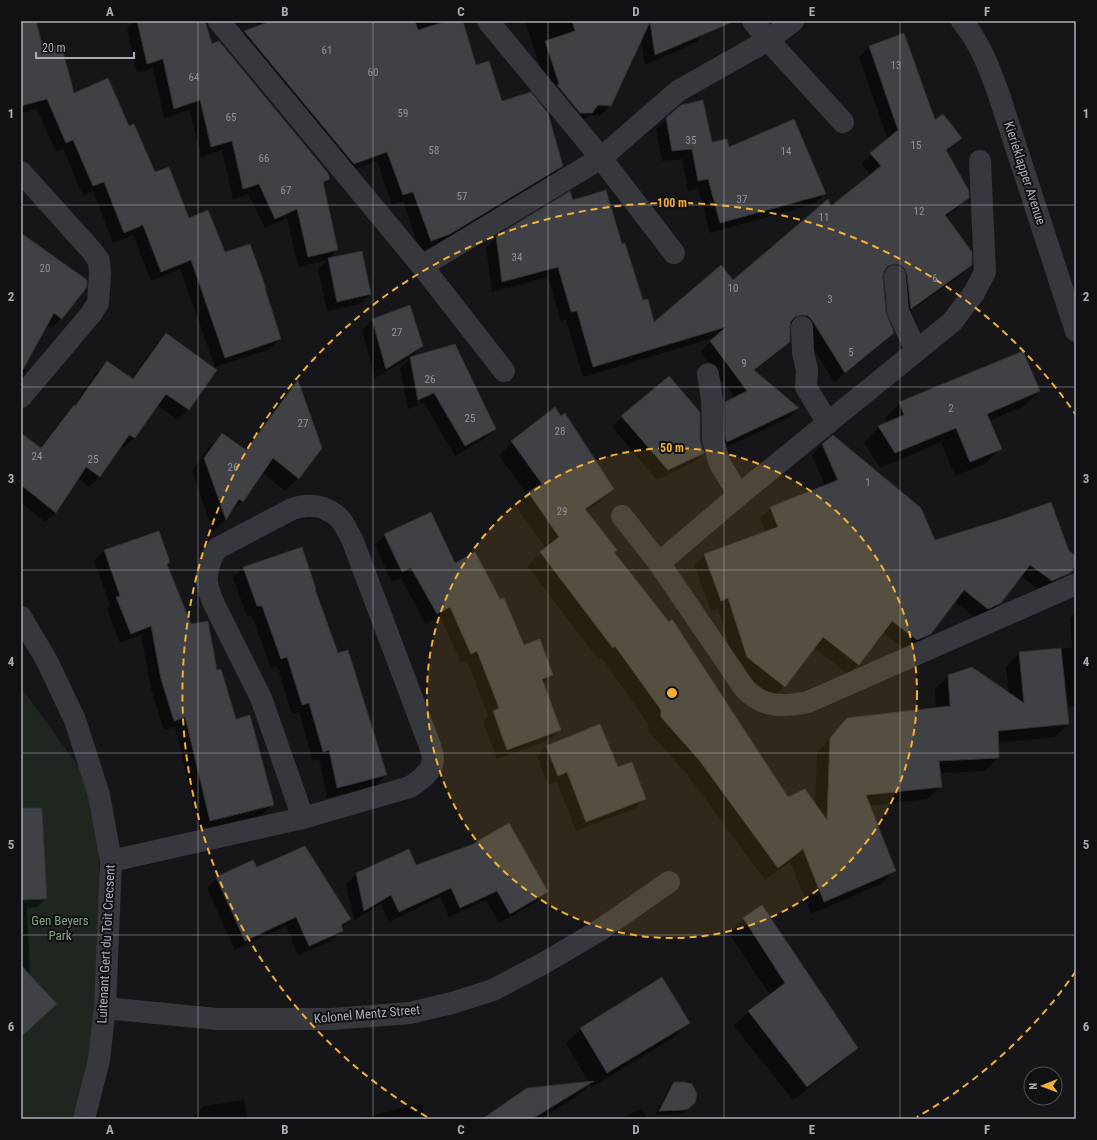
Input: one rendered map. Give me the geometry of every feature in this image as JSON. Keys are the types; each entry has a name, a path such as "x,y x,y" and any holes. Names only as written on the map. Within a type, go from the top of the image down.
{"street":[{"path":"219,21 422,266 504,371"},
{"path":"488,21 601,158 674,253"},
{"path":"753,21 768,40 843,122"},
{"path":"422,266 601,158 678,91 768,40 793,21"},
{"name":"Kierieklapper Avenue","path":"962,21 972,34 984,56 999,95 1076,331"},
{"path":"659,563 738,495 952,322 959,314 974,293 985,272 980,161"},
{"path":"21,172 92,251 99,261 100,274 98,303 91,314 21,397"},
{"path":"895,276 898,311 916,351"},
{"path":"802,327 803,352 808,370 806,387 828,423"},
{"path":"708,374 712,400 713,440 720,464 738,495"},
{"path":"111,861 303,818 410,787 423,778 431,767 433,759 430,746 352,539 341,520 329,511 313,505 292,509 218,548 211,559 207,580 208,588 214,604 261,698 303,818"},
{"path":"622,516 659,563 745,689 752,697 764,703 781,706 808,702 1076,584"},
{"name":"Luitenant Gert du Toit Crecsent","path":"21,617 48,661 75,720 99,795 111,861 105,1008 100,1060 84,1119"},
{"name":"Kolonel Mentz Street","path":"105,1008 217,1019 332,1019 410,1013 452,1003 493,990 544,963 600,930 669,882"}],"green space":[{"name":"Gen Beyers Park","path":"21,687 99,795 99,1060 78,1119 21,1119"}],"building":[{"path":"21,21 36,21 43,48 61,44 74,93 108,78 129,126 134,124 155,172 169,167 189,218 208,210 225,252 250,244 266,288 281,339 225,358 191,260 161,272 143,225 124,233 104,182 93,186 73,140 66,143 47,99 21,106"},
{"path":"137,21 205,21 212,44 219,41 328,173 330,179 323,182 338,250 308,257 297,209 275,219 259,184 243,189 232,141 211,147 200,100 174,109 163,59 147,64"},
{"path":"271,21 415,21 418,30 447,21 463,21 476,65 489,61 502,101 531,92 548,113 563,166 450,234 431,241 413,192 403,195 387,152 354,164 244,31"},
{"path":"572,21 735,21 655,55 650,22 611,106 598,105 592,113 580,113 557,85 559,84 545,41 575,31"},
{"path":"904,33 935,120 943,114 962,138 946,150 969,191 969,198 945,215 972,252 972,265 911,309 905,269 900,265 894,264 888,266 884,271 883,277 886,312 894,333 845,373 812,320 808,316 802,315 795,317 791,321 790,342 754,370 799,408 727,442 725,438 725,402 747,391 710,341 726,327 593,367 577,311 571,312 558,267 502,282 496,236 570,191 573,200 606,190 622,244 625,243 643,300 648,299 654,322 721,265 733,280 828,199 831,206 881,166 870,153 898,130 869,46"},
{"path":"703,100 712,142 727,139 729,147 794,119 826,194 720,223 708,179 698,181 692,149 672,151 666,118 681,105"},
{"path":"21,233 87,280 87,287 62,319 54,313 21,373"},
{"path":"362,251 371,294 337,302 328,258"},
{"path":"410,305 423,346 386,369 372,319"},
{"path":"166,333 217,370 189,410 166,394 135,438 129,435 100,477 86,467 56,513 21,485 21,433 41,448 74,405 75,406 107,361 133,379"},
{"path":"455,344 496,429 465,446 434,393 418,400 410,357"},
{"path":"1023,351 1040,391 987,414 1002,449 970,462 956,428 895,453 878,426 904,415 899,402"},
{"path":"669,376 700,412 700,440 704,453 668,470 621,416"},
{"path":"298,380 322,448 299,479 273,458 243,502 239,499 226,520 204,458 222,433 246,450"},
{"path":"555,407 561,416 565,413 614,489 585,509 617,550 614,552 669,622 672,619 788,797 805,789 827,820 830,738 847,718 950,706 948,675 972,667 1024,703 1019,652 1061,648 1069,724 998,731 999,758 939,761 942,787 866,795 896,871 824,902 803,849 778,868 699,760 661,717 661,710 615,646 613,648 540,552 559,537 528,492 542,484 511,441"},
{"path":"833,435 921,508 935,540 1051,502 1069,551 1076,556 1076,565 1070,573 1052,581 1030,565 1001,603 988,609 964,590 931,634 917,640 892,621 859,665 823,637 785,687 747,657 728,598 721,601 704,554 778,527 770,507 838,480 822,444"},
{"path":"431,512 455,563 475,552 500,599 504,598 524,645 540,639 553,675 542,679 561,730 507,750 493,711 499,708 477,651 471,654 450,607 437,614 411,568 402,572 384,534"},
{"path":"159,531 170,562 167,564 191,624 208,621 217,670 221,669 236,719 250,715 274,805 210,821 185,717 174,721 161,679 151,626 131,634 116,597 120,596 104,550"},
{"path":"302,547 338,653 348,650 387,775 337,788 329,750 323,752 309,703 302,705 287,657 281,659 262,606 257,606 243,567"},
{"path":"600,724 618,767 632,762 646,799 586,822 567,772 558,776 546,746"},
{"path":"21,808 42,808 47,899 21,900"},
{"path":"509,823 548,892 510,914 497,891 460,908 451,888 399,912 391,895 364,911 356,873 409,849 416,865 471,845"},
{"path":"305,846 351,919 341,925 343,931 309,946 296,917 245,941 216,877 253,860 257,867"},
{"path":"762,905 858,1048 807,1087 748,1011 785,983 743,918"},
{"path":"21,965 57,1004 21,1037"},
{"path":"662,977 690,1023 607,1073 580,1028"},
{"path":"594,1081 532,1119 482,1119 527,1088"},
{"path":"674,1082 685,1082 692,1084 697,1094 695,1103 688,1109 684,1110 659,1111"}]}
